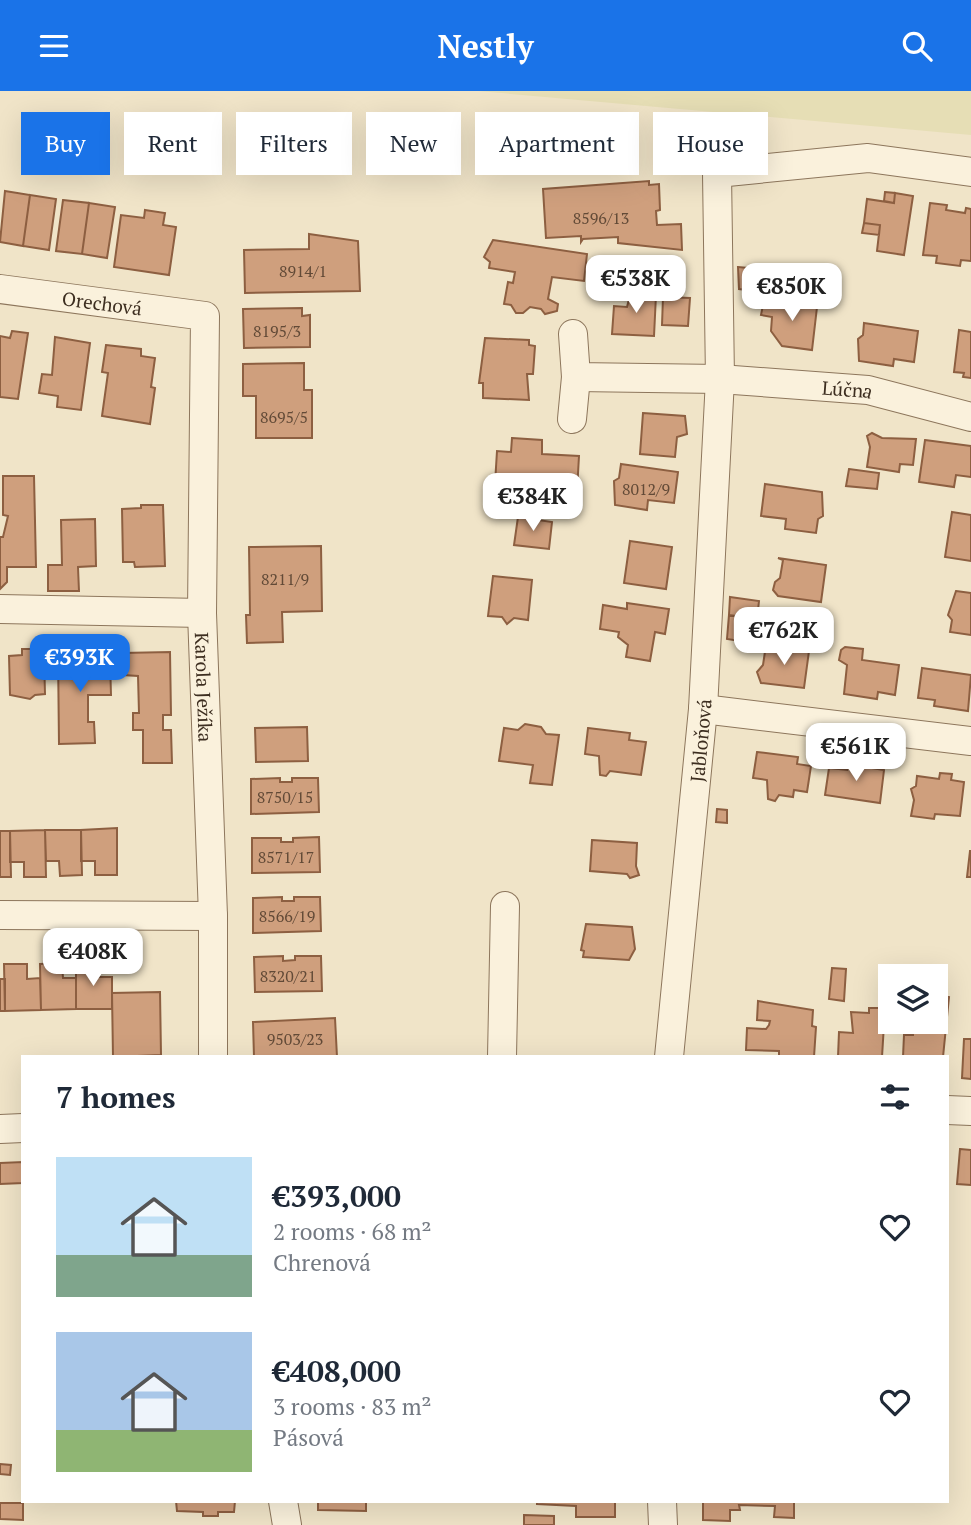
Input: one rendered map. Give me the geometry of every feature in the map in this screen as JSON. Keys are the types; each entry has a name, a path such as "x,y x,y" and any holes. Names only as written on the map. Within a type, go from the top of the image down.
{"street":[{"name":"Jabloňová","path":"669,1055 703,709 720,379 717,173 868,158 971,172"},
{"name":"Orechová","path":"0,289 205,316"},
{"name":"Karola Ježíka","path":"205,316 202,613 213,916 213,1055"},
{"path":"572,419 576,377 573,334"},
{"path":"576,377 720,379"},
{"name":"Lúčna","path":"720,379 868,390 971,417"},
{"path":"0,609 202,613"},
{"path":"703,709 971,741"},
{"path":"502,1055 505,906"},
{"path":"0,915 213,916"},
{"path":"949,1110 971,1111"},
{"path":"0,1129 21,1128"},
{"path":"284,1503 287,1525"},
{"path":"662,1503 663,1525"}],"shaded area":[{"path":"478,91 971,91 971,135 768,117 768,112 713,112"}],"building":[{"path":"649,181 649,185 659,184 660,210 656,211 657,225 681,224 682,250 618,243 618,237 583,239 581,242 581,236 546,238 543,189"},
{"path":"5,191 30,195 23,246 0,242"},
{"path":"885,192 895,193 894,203 884,201"},
{"path":"895,193 913,196 904,255 877,251 880,225 864,223 867,199 894,203"},
{"path":"30,195 56,199 49,250 23,246"},
{"path":"63,200 89,203 82,254 56,251"},
{"path":"89,203 115,207 107,258 82,254"},
{"path":"930,203 947,205 946,210 965,213 966,208 971,209 971,261 961,260 960,266 936,263 937,256 923,255"},
{"path":"145,210 165,213 163,225 176,227 169,275 114,267 121,215 144,218"},
{"path":"864,223 880,225 879,235 862,233"},
{"path":"309,234 358,241 360,291 245,293 244,250 309,249"},
{"path":"493,240 587,254 584,281 552,277 548,299 558,304 557,311 545,314 541,309 530,307 523,313 516,313 511,305 504,304 508,282 513,283 515,272 489,268 490,262 484,257"},
{"path":"738,267 768,270 765,292 739,289"},
{"path":"632,288 639,288 642,294 656,295 654,336 612,334 614,306 627,307"},
{"path":"663,297 690,298 688,326 662,325"},
{"path":"764,300 817,307 812,350 782,346 771,331 772,317 761,315"},
{"path":"302,308 302,316 310,315 310,347 244,348 243,309"},
{"path":"864,323 918,331 914,362 894,359 893,366 859,361 858,339 863,335"},
{"path":"959,330 971,332 971,378 963,377 964,373 954,372"},
{"path":"12,331 28,333 18,399 0,397 0,336 10,338"},
{"path":"55,337 90,343 81,410 57,407 58,396 39,393 42,374 52,375"},
{"path":"485,338 529,340 529,345 535,346 533,374 527,374 529,400 483,398 483,383 479,383"},
{"path":"106,345 141,349 141,356 155,358 151,387 155,388 150,424 102,416 108,373 102,372"},
{"path":"304,363 304,390 312,390 312,438 256,438 256,396 243,396 243,364"},
{"path":"643,413 685,416 687,434 677,437 675,457 640,454"},
{"path":"872,433 882,438 916,439 913,465 900,464 899,472 867,467 870,447 867,436"},
{"path":"512,438 542,440 542,454 579,456 577,491 550,489 549,507 494,500 497,451 511,452"},
{"path":"925,440 971,446 971,477 956,475 954,487 919,482"},
{"path":"621,464 678,472 674,503 648,500 647,510 615,505 614,481 619,478"},
{"path":"849,469 879,473 877,489 846,486"},
{"path":"3,476 34,476 36,567 7,567 7,582 0,589 0,537 3,537 8,516 3,515"},
{"path":"765,484 822,492 823,516 818,519 816,533 785,529 786,519 761,516"},
{"path":"141,505 163,505 165,566 135,567 134,562 123,562 122,509 141,508"},
{"path":"952,512 971,515 971,561 945,557"},
{"path":"518,517 552,522 549,549 514,545"},
{"path":"95,519 96,566 78,567 79,591 48,591 48,565 62,565 61,520"},
{"path":"630,541 672,547 666,589 624,583"},
{"path":"321,546 322,611 282,612 283,642 247,643 246,615 250,615 249,547"},
{"path":"778,558 826,565 821,602 778,596 773,590 775,582 780,578 783,560"},
{"path":"493,576 532,580 528,620 514,618 507,624 502,617 488,616"},
{"path":"956,591 971,593 971,635 950,632 952,620 948,615"},
{"path":"730,597 759,601 757,619 729,615"},
{"path":"627,603 669,609 665,634 655,632 650,661 626,657 628,645 618,637 619,632 600,629 603,605 627,609"},
{"path":"729,615 757,619 753,643 727,639"},
{"path":"766,645 809,651 804,688 761,683 757,672 763,665"},
{"path":"845,647 863,649 862,660 899,665 895,695 878,692 877,699 844,694 847,665 839,660 841,650"},
{"path":"22,649 31,649 31,655 44,655 45,694 35,695 30,699 10,695 9,656 22,655"},
{"path":"170,652 171,715 163,715 163,730 171,730 172,763 143,763 143,730 133,730 133,713 139,713 138,676 123,675 122,653"},
{"path":"101,653 100,661 110,660 111,695 88,695 88,722 94,722 95,743 59,744 58,654"},
{"path":"922,668 971,675 968,711 934,706 935,700 918,698"},
{"path":"525,724 541,727 546,734 559,735 552,785 530,783 533,765 499,761 504,728 518,730"},
{"path":"307,727 308,761 256,762 255,728"},
{"path":"588,728 630,733 629,740 646,742 641,775 610,771 606,776 600,775 599,756 585,754"},
{"path":"757,752 798,757 797,764 811,766 807,792 794,790 793,797 779,795 775,801 768,799 767,780 753,778"},
{"path":"847,764 884,770 880,803 825,795 829,768 847,770"},
{"path":"940,773 952,774 951,780 964,782 960,816 935,814 934,819 911,816 914,800 911,789 916,786 917,776 939,779"},
{"path":"280,778 280,782 292,782 292,778 318,778 319,812 251,814 251,779"},
{"path":"717,809 727,810 727,823 716,822"},
{"path":"117,828 117,875 95,875 95,861 81,861 81,830"},
{"path":"45,830 46,877 24,877 24,862 10,862 10,831"},
{"path":"45,830 81,830 82,875 60,876 59,861 46,861"},
{"path":"0,831 10,831 11,877 0,877"},
{"path":"319,837 320,872 252,873 252,838 281,838 281,842 293,842 293,838"},
{"path":"592,840 637,843 636,866 639,875 630,878 627,874 590,871"},
{"path":"970,851 971,877 967,877"},
{"path":"282,897 282,901 294,901 294,897 320,897 321,931 253,933 253,898"},
{"path":"586,924 632,927 635,949 629,960 583,957 584,951 581,950"},
{"path":"283,956 283,961 295,960 295,956 321,956 322,991 255,992 254,957"},
{"path":"98,962 98,977 112,977 112,1009 76,1009 76,963"},
{"path":"62,963 63,978 76,978 76,1009 41,1010 40,964"},
{"path":"4,964 27,964 27,979 40,978 41,1010 5,1011"},
{"path":"832,968 846,969 844,1001 829,999"},
{"path":"0,979 5,979 5,1011 0,1011"},
{"path":"160,992 161,1055 113,1055 112,993"},
{"path":"758,1001 813,1010 812,1026 816,1027 814,1055 779,1055 779,1051 746,1050 747,1028 766,1029 770,1021 757,1020"},
{"path":"869,1008 878,1008 878,1034 883,1034 882,1055 838,1055 839,1032 853,1033 851,1012 869,1013"},
{"path":"335,1018 337,1055 254,1055 253,1022"},
{"path":"945,1034 943,1055 903,1055 904,1035"},
{"path":"964,1039 971,1039 971,1079 962,1078"},
{"path":"960,1149 971,1150 971,1185 957,1184"},
{"path":"21,1162 21,1183 0,1184 0,1163"},
{"path":"0,1464 11,1465 10,1475 0,1474"},
{"path":"0,1503 23,1503 23,1520 0,1519"},
{"path":"176,1503 235,1503 234,1512 218,1512 218,1516 203,1516 203,1512 177,1511"},
{"path":"318,1503 366,1503 366,1511 318,1510"},
{"path":"615,1503 615,1517 576,1517 576,1506 537,1504"},
{"path":"703,1503 794,1503 794,1518 774,1517 775,1506 739,1505 740,1510 730,1510 730,1521 703,1520"},
{"path":"524,1515 554,1516 554,1525 524,1525"}]}
